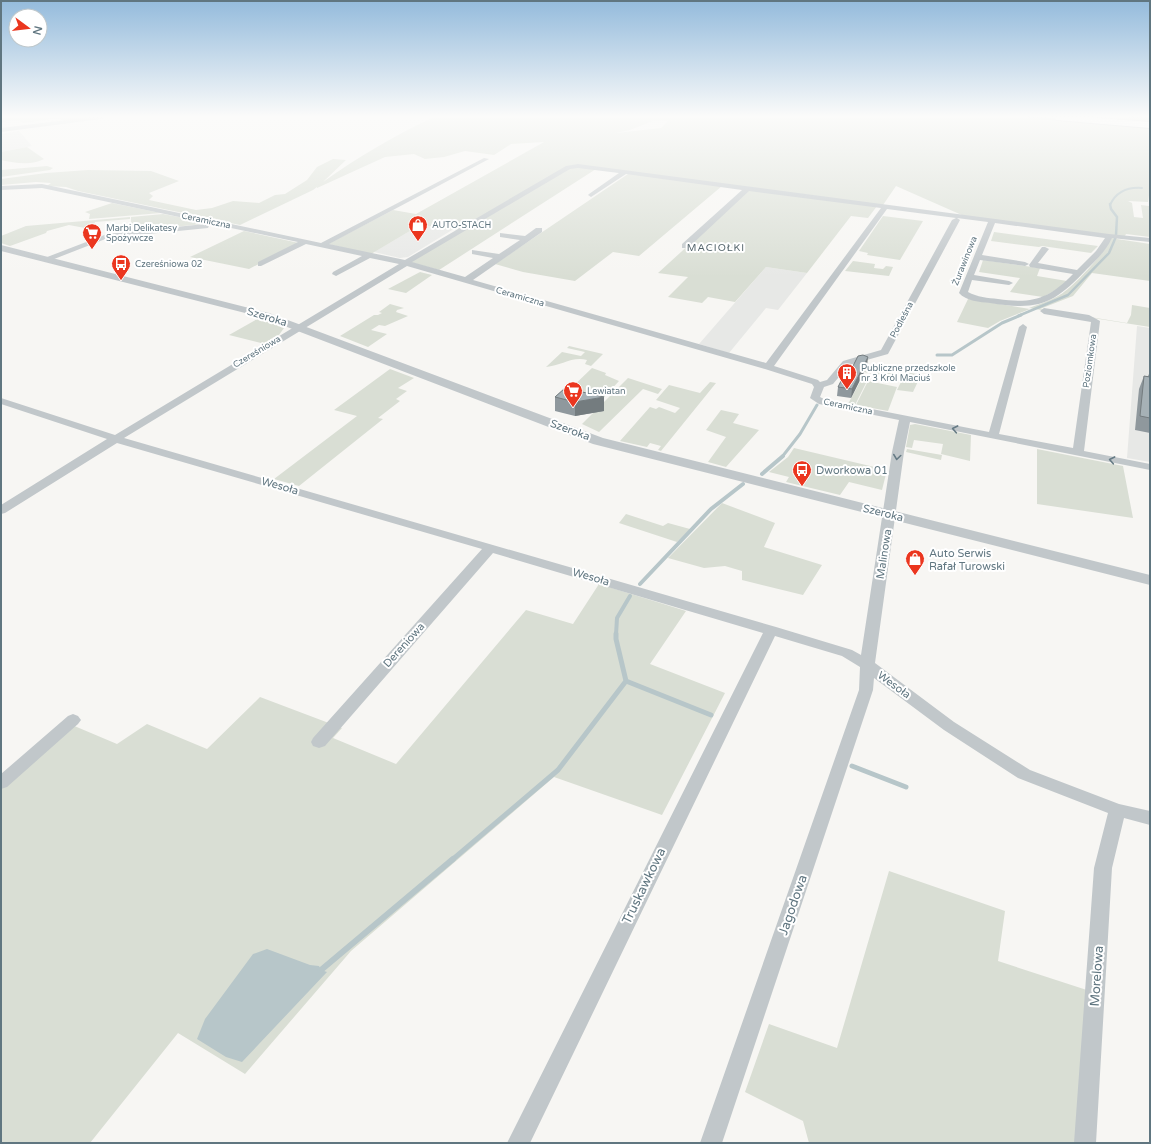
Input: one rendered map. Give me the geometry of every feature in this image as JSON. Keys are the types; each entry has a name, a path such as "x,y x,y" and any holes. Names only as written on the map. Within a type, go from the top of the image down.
{"street":[{"path":"322,245 464,170"},
{"name":"Czereśniowa","path":"1,510 299,327 560,170"},
{"name":"Czereśniowa","path":"612,170 625,172"},
{"path":"591,195 625,172 992,221 1150,240"},
{"name":"Ceramiczna","path":"1,188 42,186 406,263 468,279 815,382 818,385 815,398 818,401 1150,467"},
{"path":"685,246 748,188"},
{"path":"802,312 883,206"},
{"path":"768,367 883,206"},
{"name":"Podleśna","path":"818,385 830,382 846,363 885,352 956,220"},
{"name":"Żurawinowa","path":"992,221 963,293 969,297 1013,304 1036,304 1056,295 1080,273"},
{"path":"46,259 107,236 219,224"},
{"path":"447,271 468,279 539,230"},
{"path":"503,235 527,239"},
{"path":"1045,249 1033,266 1080,273 1106,243 1109,236"},
{"path":"260,264 304,242"},
{"name":"Szeroka","path":"1,248 265,315 598,441 1150,580"},
{"path":"476,252 501,257"},
{"path":"336,274 369,255"},
{"path":"978,257 1025,264"},
{"path":"969,278 1009,283"},
{"name":"Poziomkowa","path":"1044,311 1089,318 1096,321 1078,453"},
{"path":"993,436 1023,327"},
{"name":"Wesoła","path":"1,400 116,439 847,653 867,665 949,726 1024,774 1117,810 1150,818"},
{"name":"Malinowa","path":"867,665 898,452 905,419"},
{"name":"Dereniowa","path":"319,742 490,548"},
{"name":"Truskawkowa","path":"518,1143 771,630"},
{"name":"Jagodowa","path":"711,1143 866,690 867,665"},
{"path":"1,783 73,720"},
{"name":"Morelowa","path":"1085,1143 1104,868 1117,810"}],"shaded area":[{"path":"1,170 47,170 1,177"},
{"path":"83,170 151,171 179,181 149,193 153,196 149,200 196,210 212,208 233,201 259,203 275,195 285,194 307,180 314,170 335,170 323,182 340,170 356,170 317,187 240,225 78,191 66,187 47,186 51,183 36,182 1,185 1,179 46,173"},
{"path":"494,170 594,170 439,270 410,262 461,231 420,225 371,254 328,244 393,210 416,214"},
{"path":"605,170 1150,170 1148,202 1128,201 1132,203 1134,217 1143,218 1141,205 1149,206 1150,237 1126,234 1125,236 1117,236 1117,239 1150,244 1150,281 1092,273 1073,296 1040,309 1127,323 1131,315 1132,305 1150,308 1150,327 1029,308 1058,296 1079,279 1102,253 1111,239 1104,235 964,216 896,186 883,205 877,206 868,218 851,216 807,273 766,267 735,302 708,297 702,303 668,297 688,277 658,273 749,190 722,186 639,256 613,252 575,281 523,272 495,264 628,174"},
{"path":"112,203 161,213 89,219 90,214 85,212"},
{"path":"163,214 206,222 204,224 131,231 131,217"},
{"path":"883,216 923,221 900,260 867,255 868,253 859,251"},
{"path":"130,217 130,219 95,222 93,227 85,228 69,225 47,231 46,233 10,246 1,243 1,236 26,226"},
{"path":"420,225 452,230 408,257 400,258 374,252"},
{"path":"244,231 299,243 249,269 190,257"},
{"path":"994,232 1098,246 1091,253 991,241"},
{"path":"983,260 1040,268 1037,276 1067,281 1061,287 1043,297 1010,292 1020,278 979,272"},
{"path":"853,261 875,264 874,268 883,269 886,266 893,267 889,276 845,271"},
{"path":"766,267 807,273 778,310 766,308 729,353 699,344"},
{"path":"420,272 432,275 406,293 388,289"},
{"path":"968,299 1030,309 1000,321 988,328 957,322"},
{"path":"390,304 404,308 397,310 396,312 408,316 385,326 379,325 371,330 387,334 368,347 340,336 374,315 382,313 379,312"},
{"path":"259,318 284,328 279,335 265,344 229,335"},
{"path":"1137,326 1150,328 1150,462 1127,458"},
{"path":"569,346 603,354 591,366 585,364 587,360 576,359 546,367 562,352 581,356 585,352 567,348"},
{"path":"866,367 896,373 894,378 864,372"},
{"path":"592,368 606,373 605,375 619,381 597,405 567,392"},
{"path":"390,369 414,378 398,388 407,391 396,399 400,401 378,418 383,419 299,486 274,479 357,416 334,410"},
{"path":"906,372 921,375 913,392 897,390"},
{"path":"628,378 662,389 658,394 643,389 599,432 582,424"},
{"path":"861,380 867,381 855,405 848,404"},
{"path":"868,381 897,387 888,411 856,405"},
{"path":"710,382 716,383 661,451 658,450 661,446 650,443 647,447 620,441 650,407 656,409 659,407 675,413 680,408 656,400 669,385 700,393"},
{"path":"721,410 739,414 733,423 759,430 726,467 708,462 726,437 706,430"},
{"path":"915,424 971,435 970,461 941,454 943,444 914,440 912,448 906,447 910,425"},
{"path":"794,448 887,470 882,490 849,482 840,495 786,482 789,477 769,472 788,457"},
{"path":"907,449 942,455 941,460 906,452"},
{"path":"1037,449 1123,466 1133,518 1037,504"},
{"path":"722,503 775,523 764,547 822,565 803,595 742,580 742,571 725,566 704,568 668,558"},
{"path":"626,514 663,526 668,523 690,529 677,542 619,523"},
{"path":"599,584 686,611 650,664 725,693 662,815 554,777 351,951 245,1074 178,1033 90,1143 1,1143 1,788 72,725 117,744 147,724 207,749 260,697 342,728 333,738 396,764 526,610 573,624"},
{"path":"889,871 1005,911 998,961 1096,993 1090,1143 809,1143 803,1121 745,1092 769,1024 837,1048"},
{"path":"267,949 310,965 319,966 321,970 327,972 242,1062 226,1057 197,1039 205,1019 253,954"}],"building":[{"path":"863,355 868,357 852,389 838,387 844,375 848,376 858,356"},
{"path":"1144,376 1150,377 1150,418 1140,416"},
{"path":"565,388 604,397 575,402 555,397"}],"waterway":[{"path":"1110,205 1123,191 1132,188 1142,188"},
{"path":"1110,205 1111,209 1117,217 1116,235"},
{"path":"1018,316 1068,295 1109,253 1115,239"},
{"path":"937,355 952,355 1002,323 1021,315"},
{"path":"782,457 800,434 817,405"},
{"path":"762,474 782,457"},
{"path":"640,584 711,509 743,484"},
{"path":"616,635 617,618 630,596"},
{"path":"616,635 626,681"},
{"path":"452,860 558,770 626,681"},
{"path":"626,681 711,715"},
{"path":"852,766 906,787"},
{"path":"321,970 453,859"}],"place":[{"name":"AUTO-STACH","path":"418,242"},
{"name":"Marbi Delikatesy Spożywcze","path":"92,250"},
{"name":"Czereśniowa 02","path":"121,281"},
{"name":"Publiczne przedszkole nr 3 Król Maciuś","path":"847,390"},
{"name":"Lewiatan","path":"573,408"},
{"name":"Dworkowa 01","path":"802,487"},
{"name":"Auto Serwis Rafał Turowski","path":"915,576"}],"district":[{"name":"MACIOŁKI","path":"716,248"}]}
